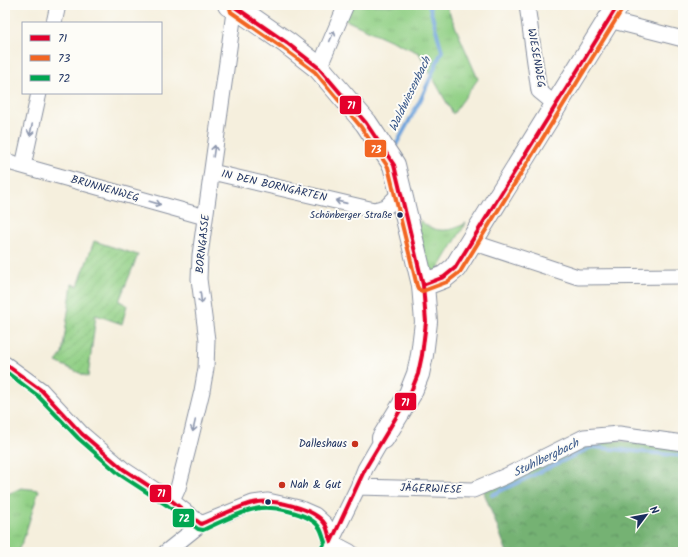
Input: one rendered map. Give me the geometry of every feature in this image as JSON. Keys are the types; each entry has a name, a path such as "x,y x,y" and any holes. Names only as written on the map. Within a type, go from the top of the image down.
{"street":[{"path":"54,22 58,5"},
{"path":"319,68 346,5"},
{"name":"WIESENWEG","path":"526,5 540,91 556,105"},
{"path":"233,6 287,43 319,68 366,123 394,165 423,284 426,322 418,374 410,394 365,469 329,547"},
{"name":"BORNGASSE","path":"172,501 178,488 188,449 206,368 207,340 199,279 200,255 233,6"},
{"path":"423,284 444,277 455,268 613,13 683,39"},
{"path":"23,166 39,94"},
{"name":"BRUNNENWEG","path":"5,161 205,217"},
{"name":"IN DEN BORNGÄRTEN","path":"212,172 374,210 386,207 401,192"},
{"path":"472,242 578,277 683,276"},
{"path":"5,364 41,390 82,434 123,469 172,501 200,524"},
{"name":"JÄGERWIESE","path":"358,487 472,490 506,476 584,437 619,434 683,443"},
{"path":"166,552 200,524 253,503 268,501 299,508 315,515 325,524 329,547"},
{"path":"329,547 350,552"}],"green space":[{"path":"348,5 446,5 478,79 453,114 419,53 343,19"},
{"path":"420,220 431,228 443,230 449,230 466,223 436,273 428,272 418,229"},
{"path":"94,241 138,255 119,301 127,305 122,324 96,315 88,377 56,362 62,354 72,284 78,286"},
{"path":"599,439 683,447 683,552 507,552 483,490"},
{"path":"21,488 39,490 23,541 17,552 5,552 5,493 8,494"}],"waterway":[{"name":"Waldwiesenbach","path":"396,145 421,99 442,51 429,5"},
{"name":"Stuhlbergbach","path":"492,495 592,447 683,456"}],"transit line":[{"name":"71","path":"229,5 235,7 287,43 319,68 366,123 394,165 423,285 426,322 418,374 410,394 365,469 331,542"},
{"name":"73","path":"229,5 231,12 315,72 361,127 388,167 417,286 419,290 423,291 447,282 460,272 623,8"},
{"name":"71","path":"423,285 444,277 455,268 618,5"},
{"name":"71","path":"5,364 41,390 82,434 123,469 172,501 201,524 253,503 281,503 303,509 320,518 326,526 331,542"},
{"name":"72","path":"5,371 37,395 78,438 119,474 168,506 198,529 203,530 249,510 262,508 280,509 299,514 314,522 322,532 325,542 321,549"}],"place":[{"name":"Schönberger Straße","path":"400,215"},
{"name":"Dalleshaus","path":"355,444"},
{"name":"Nah & Gut","path":"282,485"}]}
